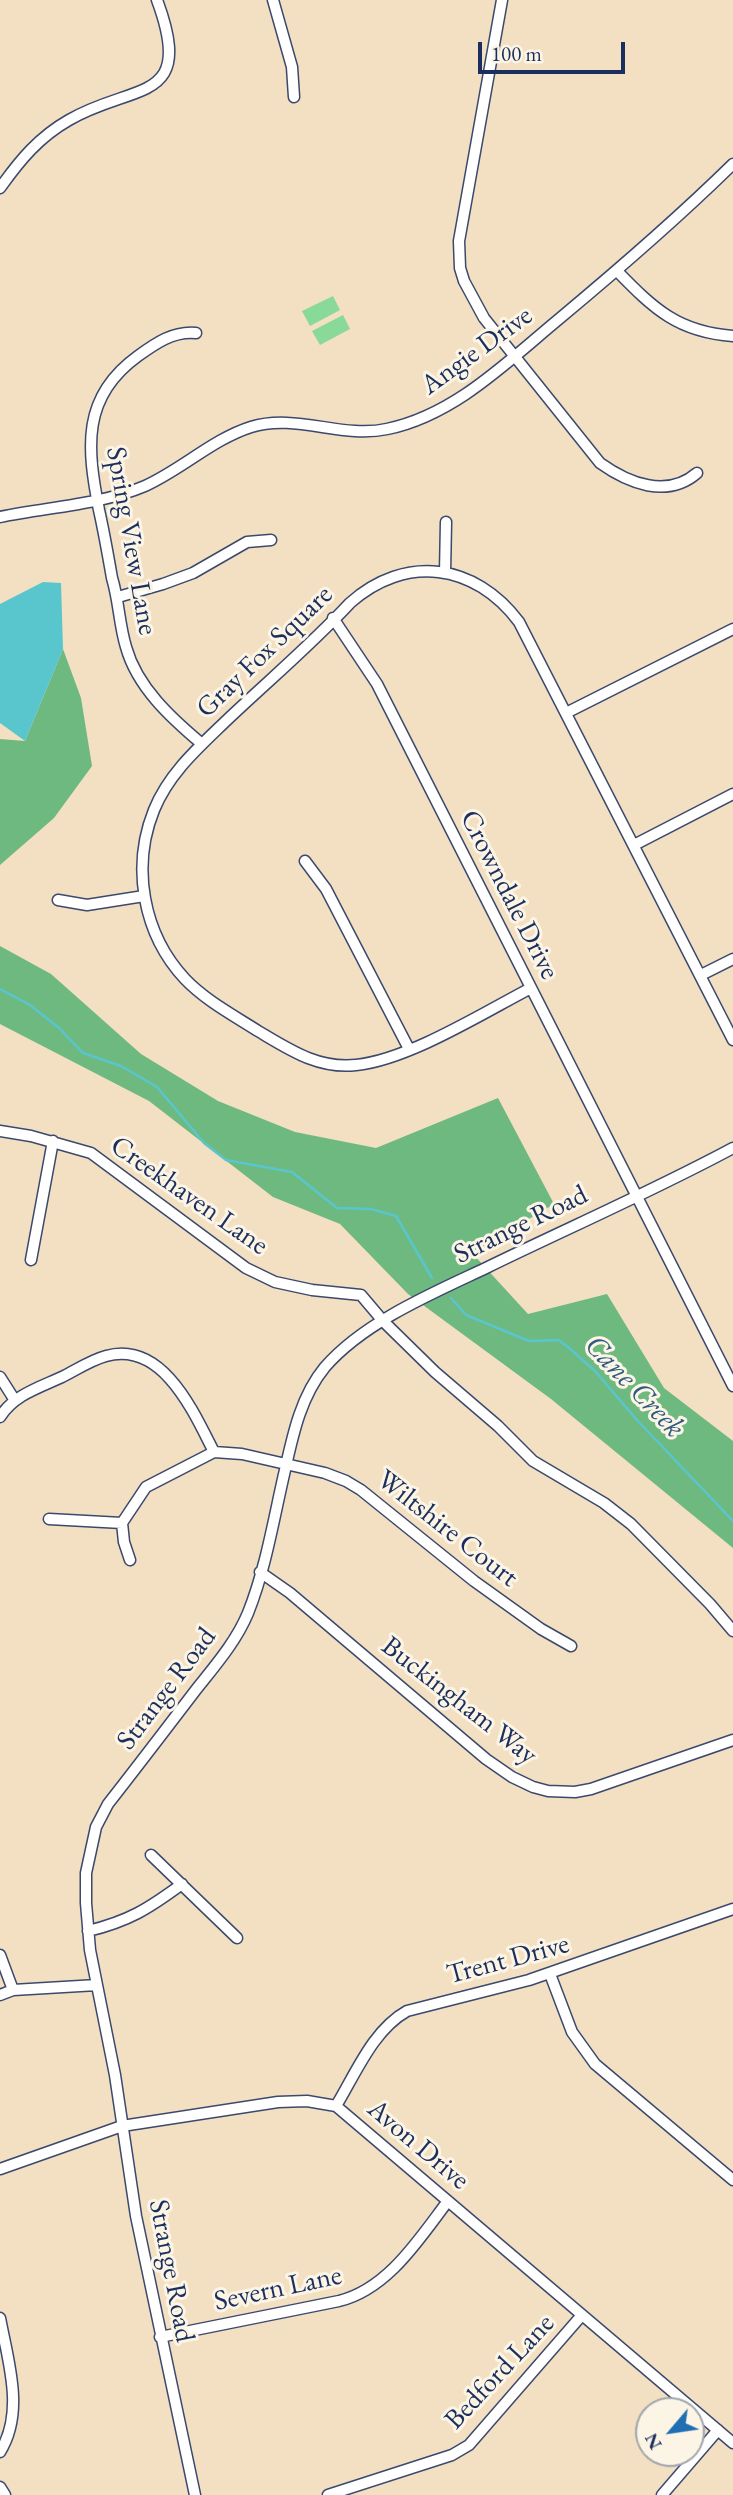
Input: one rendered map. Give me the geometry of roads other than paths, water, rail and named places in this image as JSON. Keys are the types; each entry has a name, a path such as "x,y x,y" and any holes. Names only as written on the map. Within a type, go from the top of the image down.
{"street":[{"path":"0,188 30,149 48,133 80,115 137,94 153,85 163,75 169,64 171,50 158,0"},
{"path":"273,0 292,67 294,97"},
{"path":"502,0 463,210 459,254 464,281 476,306 514,357 596,458 612,471 635,483 653,486 678,484 697,473"},
{"name":"Angie Drive","path":"0,517 97,499 146,485 234,434 262,424 299,423 364,431 388,429 436,411 466,394 514,357 674,222 733,164"},
{"path":"617,271 645,300 669,319 703,332 733,336"},
{"name":"Spring View Lane","path":"196,333 171,335 146,349 120,371 104,391 93,418 90,444 91,469 118,597 125,646 137,676 152,696 202,744"},
{"path":"445,573 446,522"},
{"path":"118,597 193,573 247,542 271,540"},
{"name":"Gray Fox Square","path":"531,988 409,1049 372,1062 340,1066 311,1060 291,1051 215,1004 186,979 159,942 151,922 144,896 144,850 154,811 175,773 333,618 355,598 387,579 416,571 445,573 475,582 508,607 533,648 733,1040"},
{"name":"Crowndale Drive","path":"333,618 377,684 733,1387"},
{"path":"566,713 733,629"},
{"path":"635,845 733,794"},
{"path":"305,861 326,889 409,1049"},
{"path":"58,900 87,905 144,896"},
{"path":"701,975 733,959"},
{"name":"Creekhaven Lane","path":"0,1131 53,1141 91,1153 246,1268 275,1282 312,1290 361,1295 383,1321"},
{"path":"31,1260 53,1141"},
{"name":"Strange Road","path":"195,2495 136,2216 115,2076 88,1931 86,1873 101,1816 237,1634 250,1609 303,1406 316,1379 342,1351 383,1321 433,1293 733,1148"},
{"path":"383,1321 533,1461 604,1503 631,1524 733,1631"},
{"path":"0,1417 14,1399 106,1356 122,1354 141,1357 178,1385 214,1452 153,1482 140,1493 122,1523 130,1560"},
{"path":"0,1377 14,1399"},
{"name":"Wiltshire Court","path":"214,1452 242,1454 333,1476 361,1490 474,1581 541,1629 571,1646"},
{"path":"49,1519 122,1523"},
{"name":"Buckingham Way","path":"260,1572 290,1593 486,1759 512,1777 533,1787 562,1793 591,1789 733,1740"},
{"path":"151,1855 237,1938"},
{"path":"88,1931 137,1915 182,1884"},
{"name":"Trent Drive","path":"336,2106 376,2039 398,2016 421,2006 550,1974 733,1909"},
{"path":"0,1955 13,1990"},
{"path":"550,1974 572,2032 595,2064 733,2180"},
{"path":"0,1995 13,1990 97,1985"},
{"name":"Avon Drive","path":"0,2169 122,2126 278,2102 307,2101 336,2106 733,2443"},
{"name":"Severn Lane","path":"160,2337 360,2295 379,2282 407,2253 448,2201"},
{"name":"Bedford Lane","path":"328,2495 452,2455 469,2445 582,2315"},
{"path":"0,2318 11,2374 13,2403 10,2427 0,2452"},
{"path":"663,2495 718,2430"},
{"path":"0,2487 5,2495"}],"water":[{"path":"43,582 61,583 63,649 25,741 0,723 0,604"}],"waterway":[{"name":"Cane Creek","path":"0,989 30,1005 59,1028 83,1053 121,1066 157,1087 204,1143 226,1160 292,1172 337,1208 371,1209 396,1216 432,1278"},
{"name":"Cane Creek","path":"451,1298 466,1315 529,1341 558,1340 568,1347 596,1372 636,1419 733,1521"}]}
